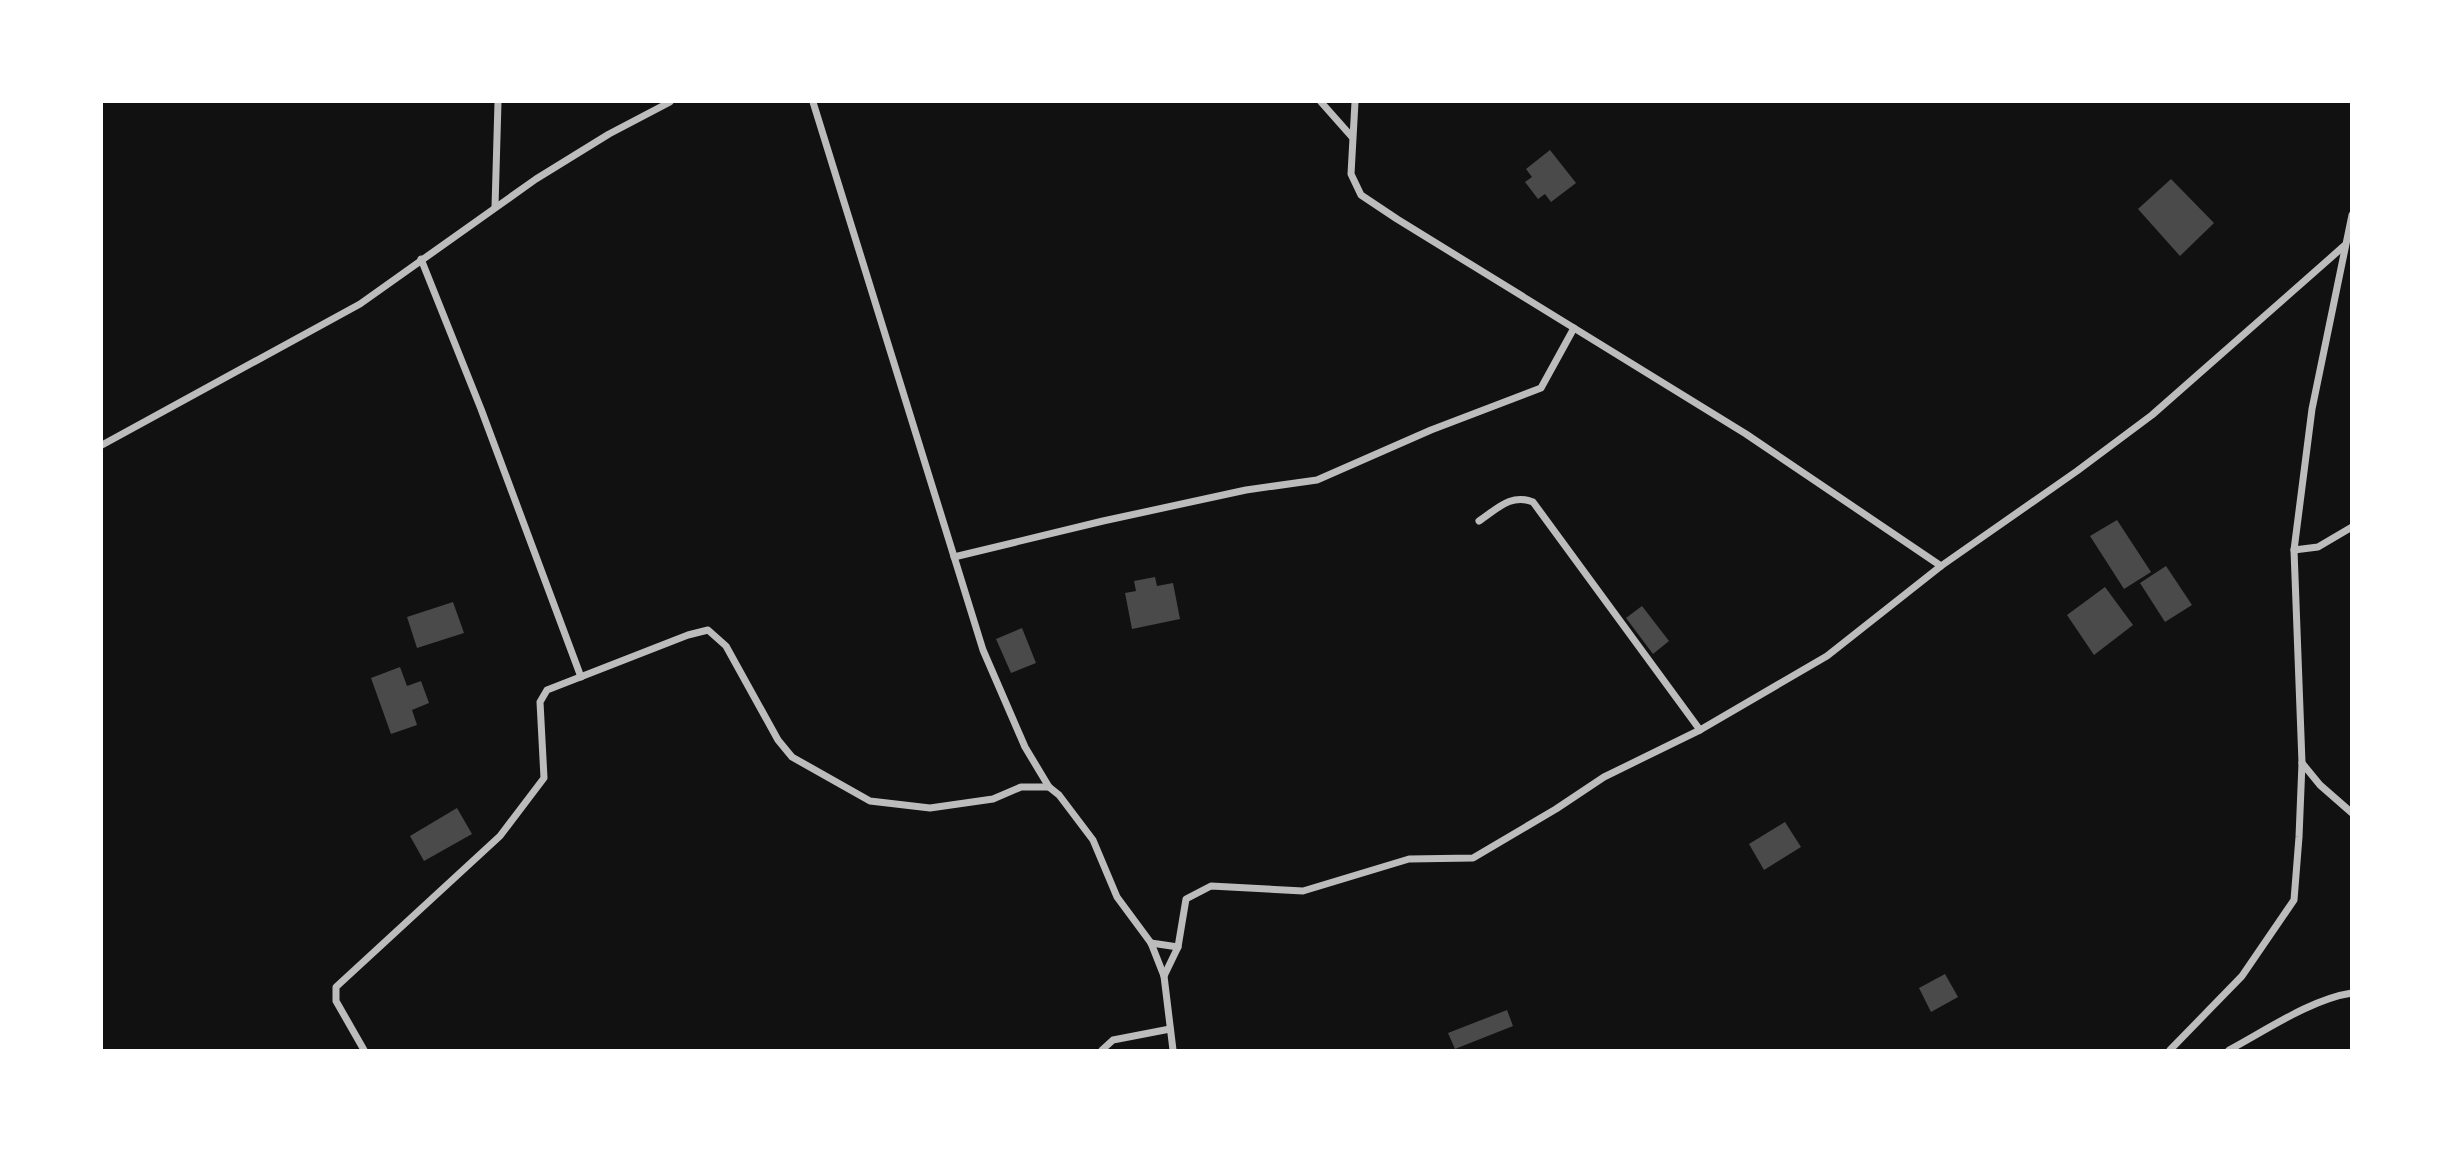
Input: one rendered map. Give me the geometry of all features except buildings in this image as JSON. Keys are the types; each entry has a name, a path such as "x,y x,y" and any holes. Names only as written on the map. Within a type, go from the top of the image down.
{"street":[{"path":"495,207 498,102"},
{"path":"102,445 360,304 495,207 610,134 670,102"},
{"path":"813,102 983,650 1025,747 1049,787 1059,795 1093,840 1117,897 1151,943 1164,976 1173,1051"},
{"path":"1321,102 1352,138"},
{"path":"1355,102 1351,174 1361,195 1746,434 1941,566"},
{"path":"2170,1051 2242,976 2294,900 2302,763 2294,550 2312,409 2351,215"},
{"path":"1164,976 1178,947 1186,899 1211,887 1303,891 1409,859 1473,858 1604,777 1700,730 1827,656 1941,566 2152,415 2344,246"},
{"path":"421,260 481,409 581,677"},
{"path":"954,557 1246,490 1317,480 1431,430 1541,388 1574,328"},
{"path":"1479,521 1511,499 1523,498 1533,502 1700,730"},
{"path":"2294,550 2318,547 2351,527"},
{"path":"364,1051 337,1001 336,987 500,836 544,778 540,702 547,691 688,635 708,630 726,646 778,740 792,757 870,801 930,808 993,799 1021,787 1049,787"},
{"path":"2302,763 2320,785 2351,813"},
{"path":"1151,943 1178,947"},
{"path":"2229,1051 2301,1012 2339,995 2351,993"},
{"path":"1102,1051 1113,1040 1170,1029"}]}
